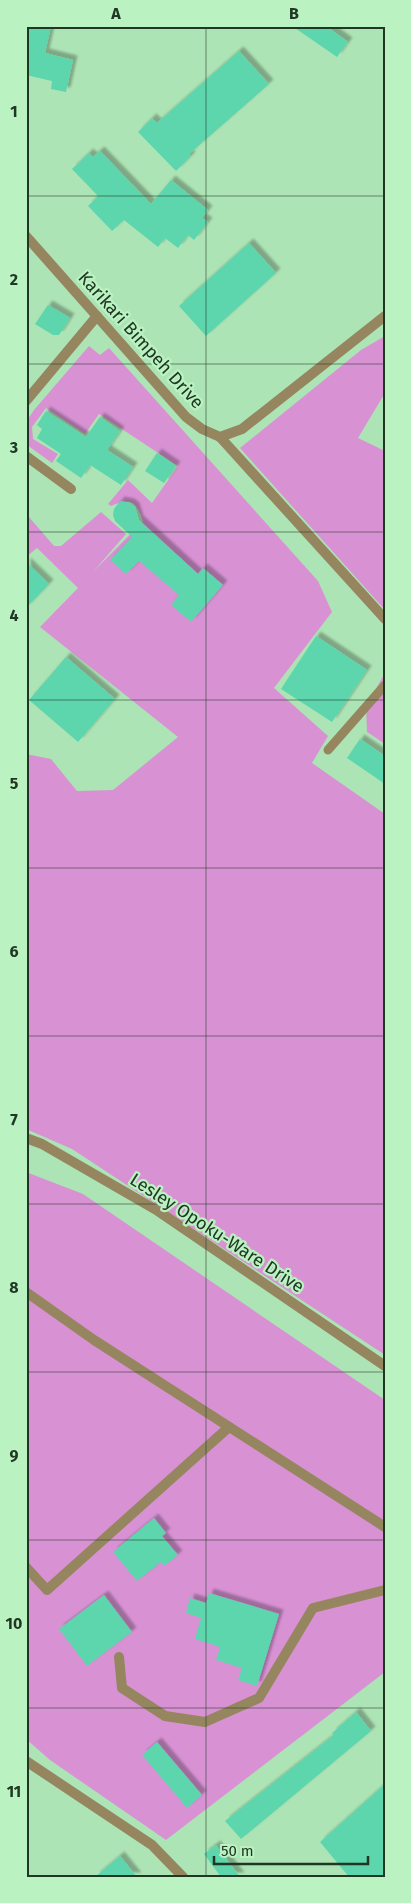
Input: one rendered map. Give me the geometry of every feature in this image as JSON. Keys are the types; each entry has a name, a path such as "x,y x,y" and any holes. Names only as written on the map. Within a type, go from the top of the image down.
{"street":[{"name":"Karikari Bimpeh Drive","path":"26,236 186,417 202,429 220,437"},
{"path":"26,401 97,316"},
{"path":"385,316 249,424 242,429 220,437 385,619"},
{"path":"26,456 71,489"},
{"name":"Lesley Opoku-Ware Drive","path":"26,1138 42,1144 158,1212 385,1366"},
{"path":"26,1292 94,1340 385,1527"},
{"path":"26,1567 47,1590 229,1427"},
{"path":"119,1657 122,1688 165,1716 205,1722 259,1698 312,1608 385,1590"},
{"path":"26,1761 152,1845 183,1877"}],"lane":[{"path":"328,750 385,685"}],"shaded area":[{"path":"385,336 385,393 358,438 385,451 385,610 240,448 361,350"},
{"path":"89,346 100,355 109,348 318,581 332,612 274,688 328,736 312,763 385,814 385,1355 72,1149 26,1129 26,754 51,759 77,791 113,790 178,737 40,627 78,588 37,548 26,557 26,508 29,517 54,546 61,546 101,512 126,534 93,572 143,521 138,509 132,503 123,502 111,506 108,504 128,480 152,503 178,466 99,414 85,434 46,408 32,427 33,439 58,454 52,463 27,445 26,422"},
{"path":"385,673 385,744 367,732 366,706"},
{"path":"26,1172 83,1194 385,1400 385,1672 166,1840 50,1760 26,1739"}],"building":[{"path":"26,26 51,26 45,53 73,60 66,92 51,89 52,81 26,75"},
{"path":"292,26 326,26 348,42 337,57"},
{"path":"239,51 269,84 189,154 191,156 176,171 138,132 152,118 157,123"},
{"path":"100,151 151,204 171,180 208,210 202,218 208,222 194,240 188,235 178,248 165,238 158,247 124,220 112,231 88,206 98,196 72,169 89,153 93,157"},
{"path":"249,243 276,273 206,336 179,306"},
{"path":"48,305 70,318 59,335 53,335 35,324"},
{"path":"46,411 86,437 100,417 120,431 107,450 133,467 121,485 90,465 81,478 56,461 61,454 37,438 42,429 37,425"},
{"path":"157,453 176,466 164,483 145,471"},
{"path":"120,501 130,503 135,507 139,520 198,574 203,568 223,585 191,622 171,605 179,595 139,561 126,574 110,560 132,537 115,521 113,515 114,509"},
{"path":"26,562 49,584 26,608"},
{"path":"316,636 367,670 332,722 281,689"},
{"path":"66,657 115,699 78,742 29,700"},
{"path":"360,739 385,756 385,784 347,758"},
{"path":"154,1518 166,1533 162,1536 178,1555 164,1566 161,1562 137,1581 113,1552"},
{"path":"209,1593 279,1614 257,1686 238,1680 242,1668 216,1660 220,1647 195,1639 201,1618 186,1613 190,1598 206,1603"},
{"path":"104,1595 132,1632 87,1666 59,1629"},
{"path":"356,1712 371,1731 241,1839 225,1821 334,1735 332,1733"},
{"path":"157,1742 202,1795 187,1808 142,1755"},
{"path":"385,1784 385,1877 349,1877 320,1842"},
{"path":"216,1845 240,1877 221,1877 204,1854"},
{"path":"120,1856 137,1877 95,1877"}]}
